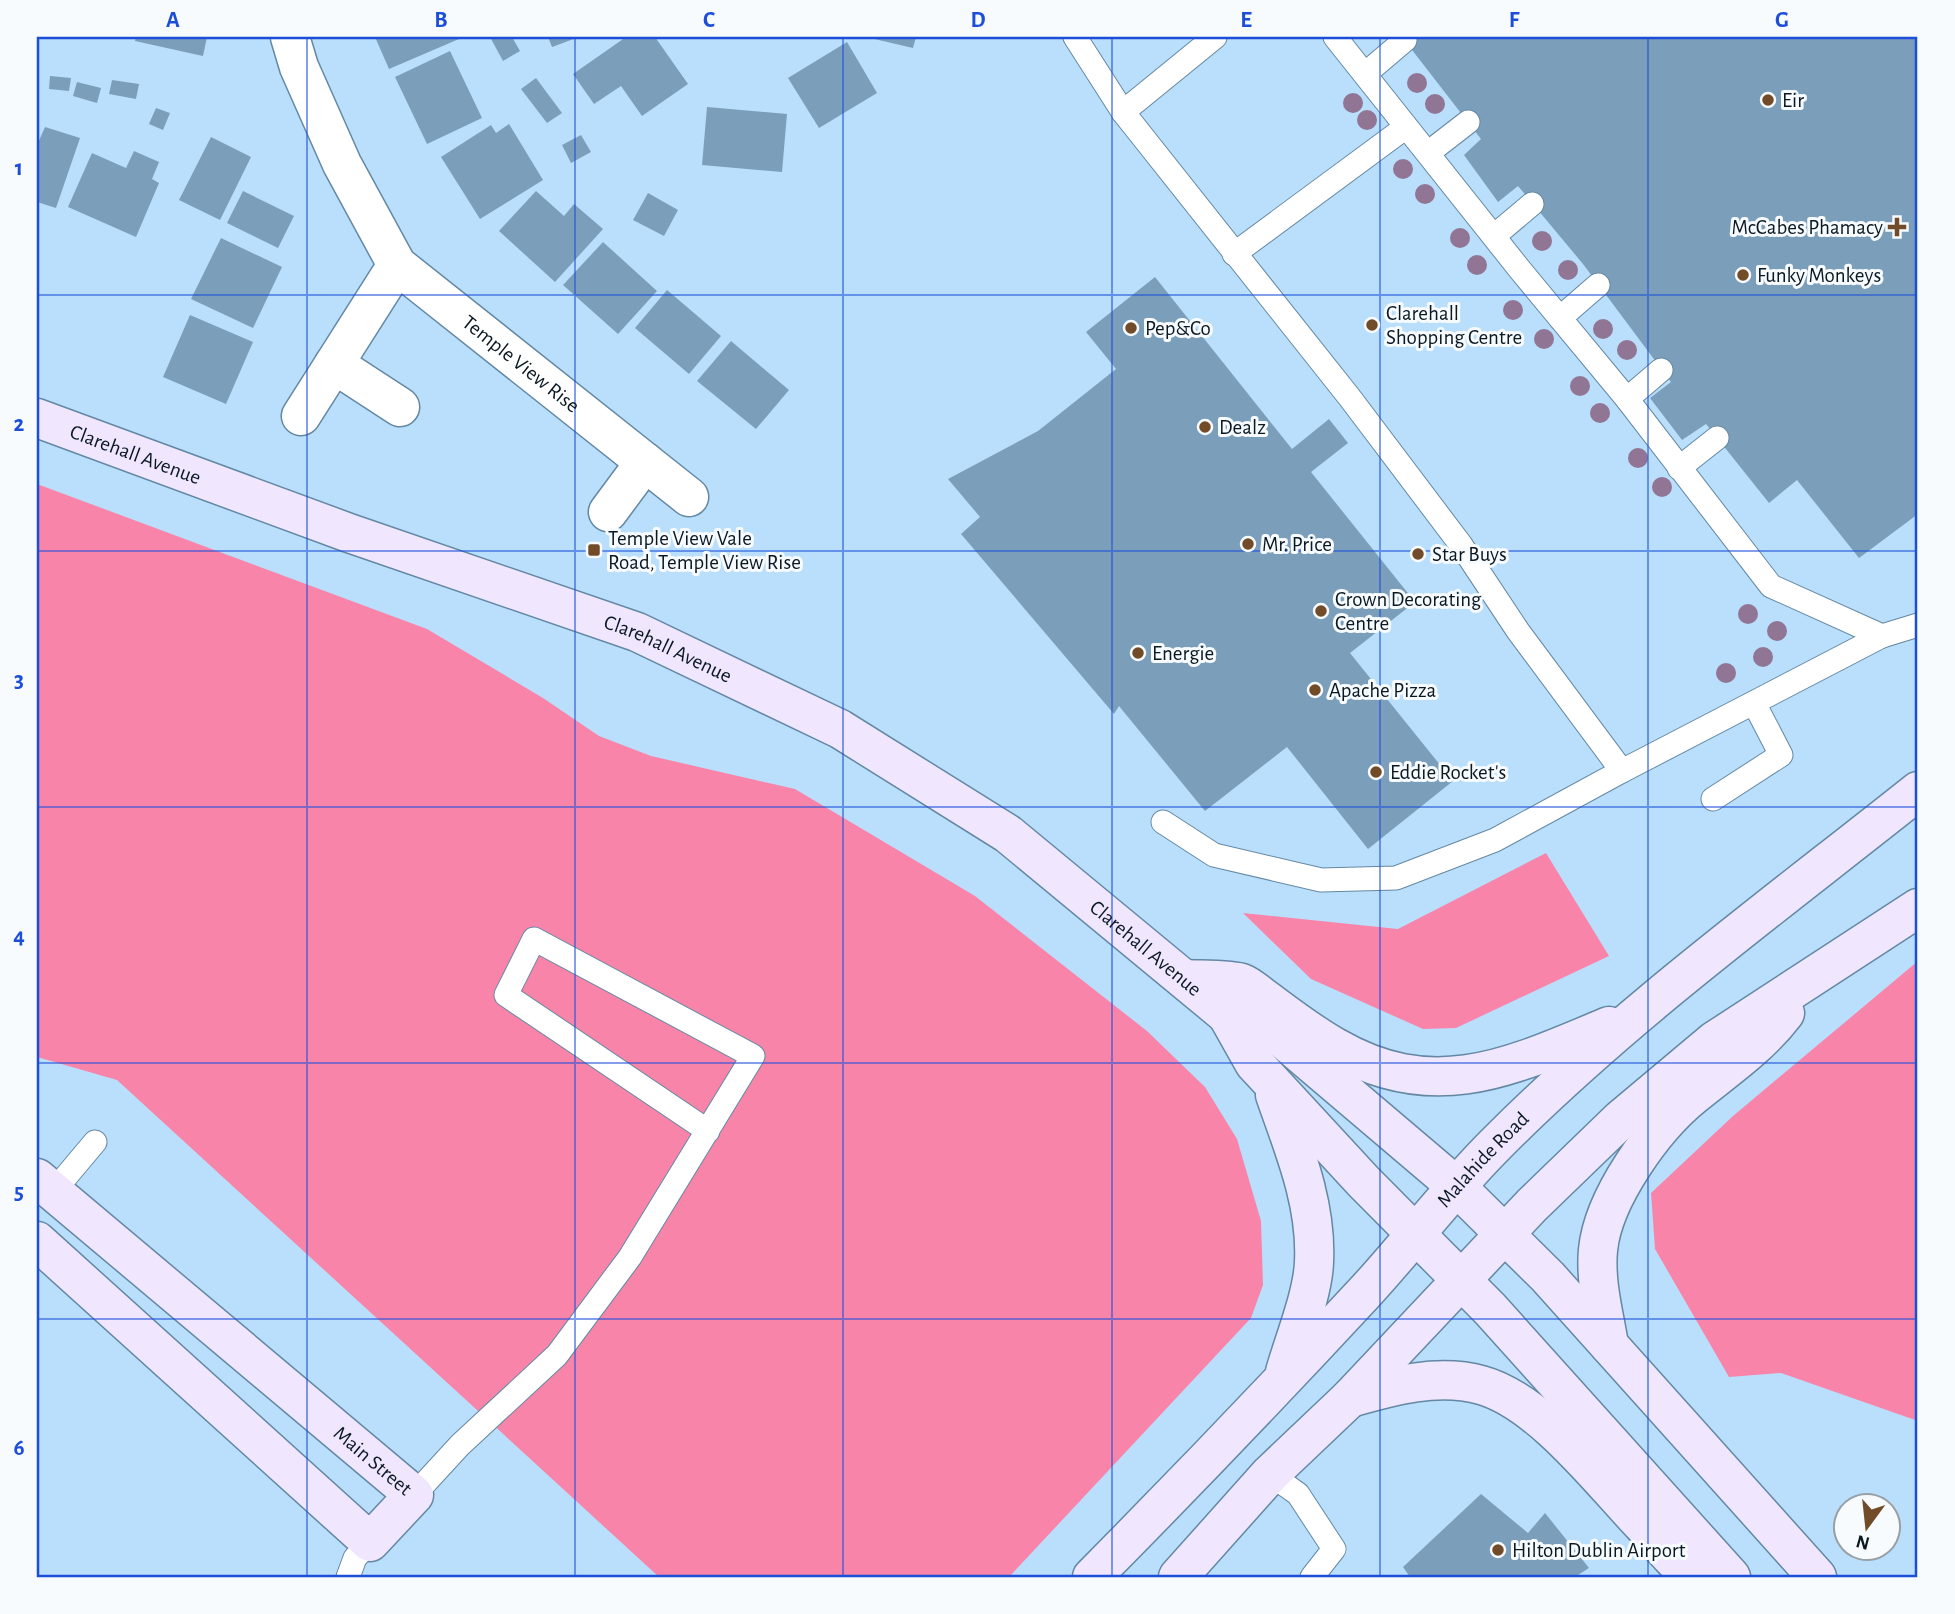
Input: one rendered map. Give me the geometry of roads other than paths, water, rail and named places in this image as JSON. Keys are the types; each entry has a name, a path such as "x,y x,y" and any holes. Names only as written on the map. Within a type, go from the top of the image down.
{"main road":[{"name":"Clarehall Avenue","path":"37,418 362,537 637,632 840,729 1008,834 1227,1015 1277,1034 1456,1186 1548,1277 1817,1577"},
{"name":"Malahide Road","path":"1092,1577 1283,1381 1496,1143 1634,1016 1918,791"},
{"path":"1178,1577 1269,1474 1350,1398 1532,1205 1621,1119 1714,1041 1918,908"},
{"path":"1609,1347 1601,1299 1598,1251 1602,1225 1621,1182 1651,1141 1690,1097 1769,1034 1812,978"},
{"path":"1184,979 1242,983 1335,1048 1388,1070 1438,1078 1478,1074 1521,1061 1634,1016"},
{"name":"Clarehall Avenue","path":"1227,1015 1254,1063 1363,1181 1462,1280 1731,1577"},
{"path":"1269,1079 1312,1210 1313,1229 1314,1264 1283,1381"},
{"name":"Main Street","path":"45,1185 414,1495 370,1542"},
{"path":"40,1252 370,1542"},
{"path":"1350,1398 1420,1381 1479,1384 1504,1393 1527,1408 1566,1443 1694,1577"},
{"path":"1230,1437 1269,1474"}],"street":[{"name":"Temple View Rise","path":"290,37 299,67 342,164 397,265 689,497"},
{"path":"301,416 397,265"},
{"path":"334,364 400,407"},
{"path":"608,512 645,462"}],"lane":[{"path":"1075,37 1123,112 1350,398 1461,545 1518,631 1622,771"},
{"path":"1123,112 1216,37"},
{"path":"1335,37 1627,399 1771,586 1882,636"},
{"path":"1365,74 1405,40"},
{"path":"1428,153 1468,122"},
{"path":"1234,254 1406,127"},
{"path":"1494,236 1532,204"},
{"path":"1560,318 1598,285"},
{"path":"1627,399 1661,370"},
{"path":"1679,468 1717,438"},
{"path":"1163,822 1214,855 1321,880 1396,878 1495,840 1882,636 1918,625"},
{"path":"1713,799 1781,755 1754,703"},
{"path":"414,1495 460,1445 557,1355 630,1257 708,1131 753,1056 534,939 506,995 708,1131"},
{"path":"45,1185 96,1142"},
{"path":"1269,1474 1298,1494 1334,1549 1312,1577"},
{"path":"348,1577 355,1558 370,1542"}],"place":[{"name":"Eir","path":"1768,100"},
{"name":"McCabes Phamacy","path":"1897,227"},
{"name":"Funky Monkeys","path":"1743,275"},
{"name":"Clarehall Shopping Centre","path":"1372,325"},
{"name":"Pep&Co","path":"1131,328"},
{"name":"Dealz","path":"1205,427"},
{"name":"Mr. Price","path":"1248,544"},
{"name":"Temple View Vale Road, Temple View Rise","path":"594,550"},
{"name":"Star Buys","path":"1418,554"},
{"name":"Crown Decorating Centre","path":"1321,611"},
{"name":"Energie","path":"1138,653"},
{"name":"Apache Pizza","path":"1315,690"},
{"name":"Eddie Rocket's","path":"1376,772"},
{"name":"Hilton Dublin Airport","path":"1498,1550"}]}
